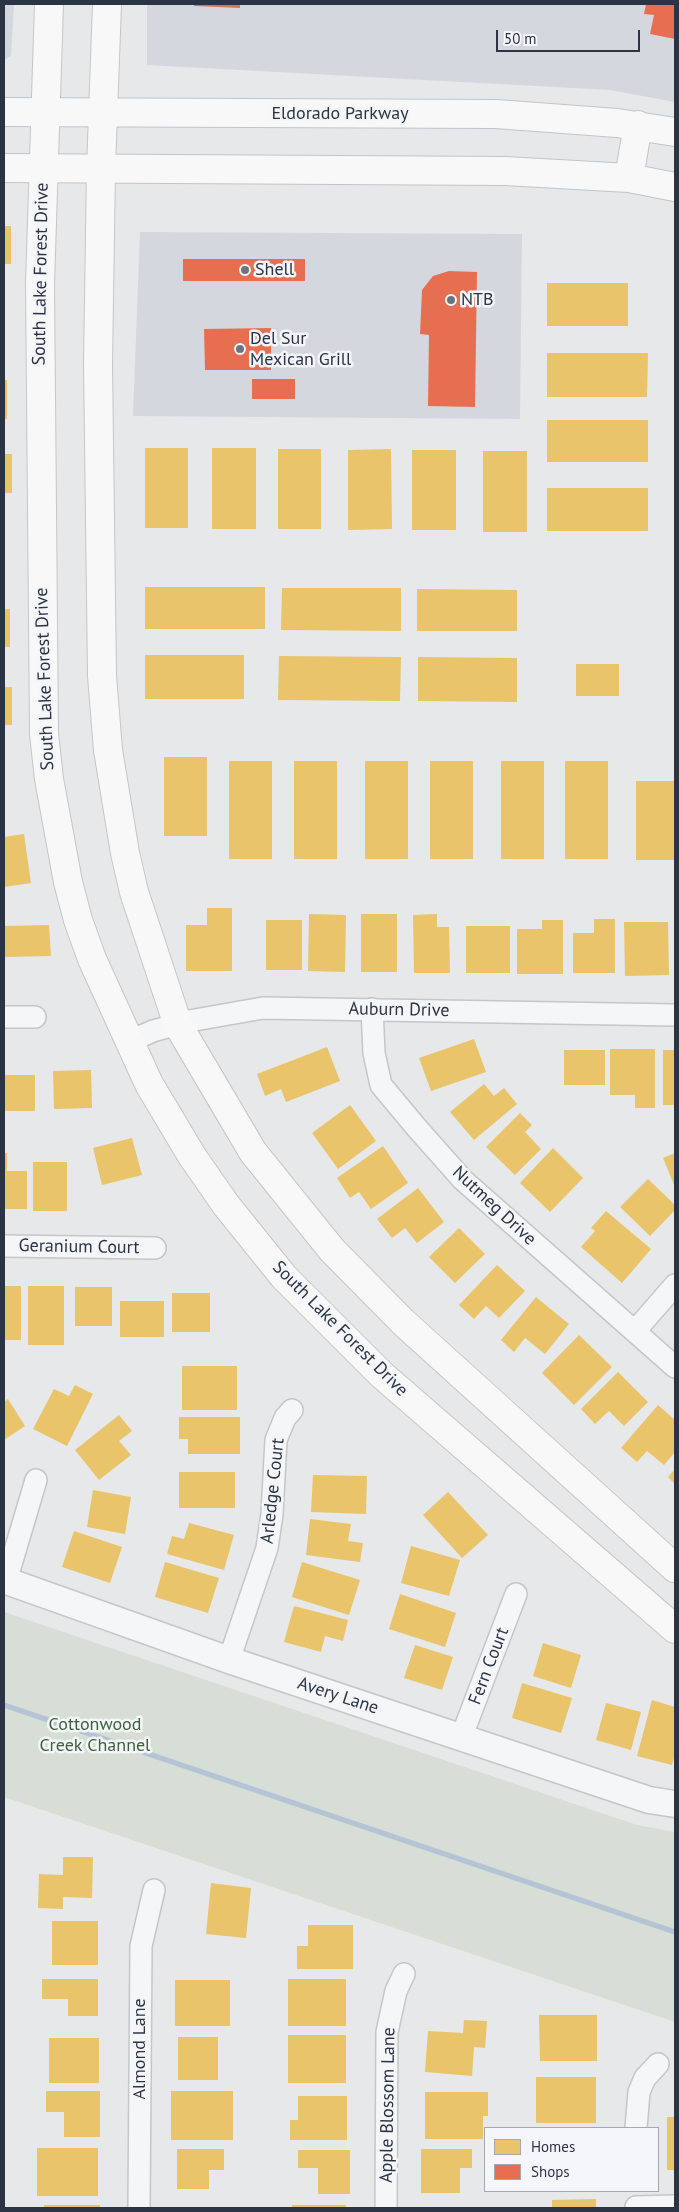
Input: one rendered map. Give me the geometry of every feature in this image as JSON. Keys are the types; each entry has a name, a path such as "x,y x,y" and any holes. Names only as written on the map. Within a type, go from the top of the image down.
{"main road":[{"name":"South Lake Forest Drive","path":"48,4 42,168 40,459 44,734 68,882 78,920 128,1042 149,1084 192,1156 226,1205 290,1283 382,1375 675,1629"},
{"path":"106,4 101,169 98,446 101,666 108,750 125,853 134,892 178,1025 254,1152 332,1250 403,1322 675,1568"},
{"name":"Eldorado Parkway","path":"4,112 496,114 638,126 675,132"},
{"path":"629,178 638,126"},
{"path":"4,168 504,171 629,178 675,186"}],"street":[{"name":"Auburn Drive","path":"128,1042 153,1031 198,1019 263,1008 675,1016"},
{"name":"Nutmeg Drive","path":"372,1009 374,1053 381,1085 463,1180 675,1367"},
{"path":"4,1017 35,1017"},
{"name":"Geranium Court","path":"4,1246 154,1248"},
{"path":"634,1332 675,1285"},
{"name":"Arledge Court","path":"229,1660 267,1548 272,1514 276,1440 285,1418 292,1410"},
{"path":"5,1581 36,1480"},
{"name":"Avery Lane","path":"5,1581 229,1660 461,1738 649,1800 675,1804"},
{"name":"Fern Court","path":"461,1738 516,1594"},
{"name":"Almond Lane","path":"139,2208 141,1946 154,1890"},
{"name":"Apple Blossom Lane","path":"386,2208 387,2032 396,1991 404,1974"},
{"path":"636,2127 639,2092 646,2078 658,2064"},
{"path":"636,2202 675,2206"}],"shaded area":[{"path":"4,4 14,4 11,56 4,60"},
{"path":"147,4 675,4 675,102 610,90 147,65"},
{"path":"140,232 522,234 520,419 133,416"}],"green space":[{"name":"Cottonwood Creek Channel","path":"4,1612 637,1825 675,1832 675,2022 4,1797"}],"building: Homes":[{"path":"4,226 11,226 11,264 4,264"},
{"path":"547,283 628,283 628,326 547,326"},
{"path":"547,353 648,353 647,397 547,397"},
{"path":"4,380 7,380 7,419 4,419"},
{"path":"547,420 648,420 648,462 547,462"},
{"path":"145,448 188,448 188,528 145,528"},
{"path":"212,448 256,448 256,529 212,529"},
{"path":"278,449 321,449 321,529 278,529"},
{"path":"391,449 392,529 348,530 348,450"},
{"path":"412,450 456,450 456,530 412,530"},
{"path":"483,451 527,451 527,532 483,532"},
{"path":"4,454 12,454 12,493 4,493"},
{"path":"547,488 648,488 648,531 547,531"},
{"path":"145,587 265,587 265,629 145,629"},
{"path":"282,588 401,588 401,631 281,630"},
{"path":"417,589 517,590 517,631 417,631"},
{"path":"4,609 10,609 10,647 4,647"},
{"path":"145,655 244,655 244,699 145,699"},
{"path":"279,656 401,657 400,701 278,700"},
{"path":"418,657 517,658 517,702 418,701"},
{"path":"576,664 619,664 619,696 576,696"},
{"path":"4,687 12,687 12,725 4,725"},
{"path":"164,757 207,757 207,836 164,836"},
{"path":"229,761 272,761 272,859 229,859"},
{"path":"294,761 337,761 337,859 294,859"},
{"path":"365,761 408,761 408,859 365,859"},
{"path":"430,761 473,761 473,859 430,859"},
{"path":"501,761 544,761 544,859 501,859"},
{"path":"565,761 608,761 608,859 565,859"},
{"path":"636,781 675,781 675,860 636,860"},
{"path":"24,834 31,883 4,887 4,837"},
{"path":"207,908 232,908 232,971 186,971 186,925 207,925"},
{"path":"309,914 346,915 345,972 308,971"},
{"path":"361,914 397,914 397,972 361,972"},
{"path":"437,914 437,927 449,927 450,973 414,973 413,915"},
{"path":"594,919 615,919 615,973 573,973 573,933 594,933"},
{"path":"266,920 302,920 302,970 266,970"},
{"path":"542,920 563,920 563,974 517,974 517,929 542,929"},
{"path":"624,922 668,922 669,975 625,976"},
{"path":"49,925 51,956 4,957 4,926"},
{"path":"466,926 510,926 510,973 466,973"},
{"path":"474,1039 486,1072 431,1091 419,1058"},
{"path":"327,1047 340,1081 286,1102 281,1089 265,1096 257,1074"},
{"path":"610,1049 655,1049 655,1108 635,1108 635,1095 610,1095"},
{"path":"564,1050 605,1050 605,1085 564,1085"},
{"path":"663,1050 675,1050 675,1105 663,1105"},
{"path":"91,1070 92,1108 54,1109 53,1071"},
{"path":"4,1075 35,1075 35,1111 4,1111"},
{"path":"484,1084 494,1096 504,1088 517,1104 474,1140 450,1112"},
{"path":"350,1105 376,1141 338,1169 312,1133"},
{"path":"520,1113 532,1125 525,1132 541,1149 515,1175 486,1147"},
{"path":"132,1138 142,1175 102,1185 93,1148"},
{"path":"383,1146 408,1183 371,1209 359,1192 350,1198 337,1178"},
{"path":"553,1148 583,1178 550,1212 520,1183"},
{"path":"4,1153 7,1153 7,1171 27,1171 27,1209 4,1209"},
{"path":"675,1153 675,1187 663,1158"},
{"path":"33,1162 67,1162 67,1211 33,1211"},
{"path":"648,1179 675,1205 675,1210 650,1236 620,1207"},
{"path":"418,1188 444,1222 417,1243 405,1228 392,1238 377,1219"},
{"path":"606,1211 651,1249 622,1283 581,1247 595,1231 591,1228"},
{"path":"459,1228 485,1254 455,1283 429,1257"},
{"path":"497,1265 525,1291 499,1318 486,1306 474,1319 459,1305"},
{"path":"4,1286 21,1286 21,1340 4,1340"},
{"path":"28,1286 64,1286 64,1345 28,1345"},
{"path":"75,1287 112,1287 112,1326 75,1326"},
{"path":"172,1293 210,1293 210,1332 172,1332"},
{"path":"536,1297 569,1324 545,1354 525,1338 514,1352 501,1340"},
{"path":"120,1301 164,1301 164,1337 120,1337"},
{"path":"579,1335 612,1367 574,1405 542,1373"},
{"path":"182,1366 237,1366 237,1410 182,1410"},
{"path":"618,1372 648,1402 624,1426 609,1411 595,1424 581,1409"},
{"path":"75,1385 93,1394 67,1446 33,1429 54,1389 69,1396"},
{"path":"8,1399 25,1426 4,1440 4,1402"},
{"path":"658,1405 675,1420 675,1452 664,1465 647,1451 637,1462 621,1448"},
{"path":"119,1415 132,1431 119,1441 131,1455 99,1480 75,1450"},
{"path":"179,1417 240,1417 240,1454 188,1454 188,1439 179,1439"},
{"path":"675,1469 675,1484 668,1477"},
{"path":"179,1472 235,1472 235,1508 179,1508"},
{"path":"313,1475 367,1476 366,1514 311,1512"},
{"path":"93,1490 131,1497 125,1534 87,1527"},
{"path":"448,1492 488,1535 462,1558 423,1515"},
{"path":"310,1519 351,1524 348,1541 363,1543 360,1562 306,1555"},
{"path":"189,1523 234,1535 224,1570 167,1554 172,1536 184,1539"},
{"path":"74,1531 122,1547 110,1583 62,1567"},
{"path":"411,1546 460,1560 449,1596 401,1583"},
{"path":"165,1562 219,1578 208,1613 155,1597"},
{"path":"302,1562 360,1580 349,1615 292,1597"},
{"path":"400,1594 456,1613 445,1647 389,1629"},
{"path":"294,1606 348,1620 343,1641 325,1636 321,1652 284,1642"},
{"path":"543,1643 581,1655 571,1688 533,1676"},
{"path":"415,1645 453,1657 442,1690 404,1678"},
{"path":"522,1683 572,1698 561,1733 512,1718"},
{"path":"652,1700 675,1707 675,1753 672,1765 637,1756"},
{"path":"606,1703 641,1712 631,1750 596,1740"},
{"path":"63,1857 93,1857 92,1898 63,1897 63,1909 38,1908 39,1874 63,1875"},
{"path":"211,1883 251,1888 246,1938 206,1934"},
{"path":"52,1921 98,1921 98,1965 52,1965"},
{"path":"308,1925 353,1925 353,1969 297,1969 297,1946 308,1946"},
{"path":"42,1979 98,1979 98,2016 68,2016 68,1999 42,1999"},
{"path":"288,1979 346,1979 346,2026 288,2026"},
{"path":"175,1980 230,1980 230,2026 175,2026"},
{"path":"539,2015 597,2015 597,2061 540,2061"},
{"path":"464,2020 487,2021 485,2048 474,2047 472,2076 425,2072 428,2031 463,2033"},
{"path":"288,2035 346,2035 346,2083 288,2083"},
{"path":"178,2037 218,2037 218,2080 178,2080"},
{"path":"49,2038 99,2038 99,2083 49,2083"},
{"path":"536,2077 596,2077 596,2123 536,2123"},
{"path":"46,2091 100,2091 100,2137 64,2137 64,2112 46,2112"},
{"path":"171,2091 233,2091 233,2140 171,2140"},
{"path":"425,2092 488,2092 488,2116 483,2116 483,2139 425,2139"},
{"path":"298,2096 347,2096 347,2140 290,2140 290,2120 298,2120"},
{"path":"667,2117 675,2117 675,2170 667,2170"},
{"path":"37,2148 98,2148 98,2196 37,2196"},
{"path":"177,2149 224,2149 224,2170 209,2170 209,2189 177,2189"},
{"path":"421,2149 472,2149 472,2168 460,2168 460,2193 421,2193"},
{"path":"298,2150 350,2150 350,2194 318,2194 318,2168 298,2168"},
{"path":"596,2199 596,2208 552,2208 552,2200"},
{"path":"44,2205 100,2205 100,2208 44,2208"},
{"path":"292,2205 346,2205 346,2208 292,2208"}],"building: Shops":[{"path":"194,4 240,4 240,8 194,6"},
{"path":"646,4 675,4 675,39 650,34 654,15 644,14"},
{"path":"183,259 305,259 305,281 183,281"},
{"path":"449,271 477,272 475,407 428,406 429,335 420,334 422,290 433,276"},
{"path":"271,328 271,370 205,370 204,329"},
{"path":"252,379 295,379 295,399 252,399"}],"waterway":[{"path":"4,1705 675,1932"}],"place":[{"name":"Shell","path":"245,270"},
{"name":"NTB","path":"451,300"},
{"name":"Del Sur Mexican Grill","path":"240,349"}]}
